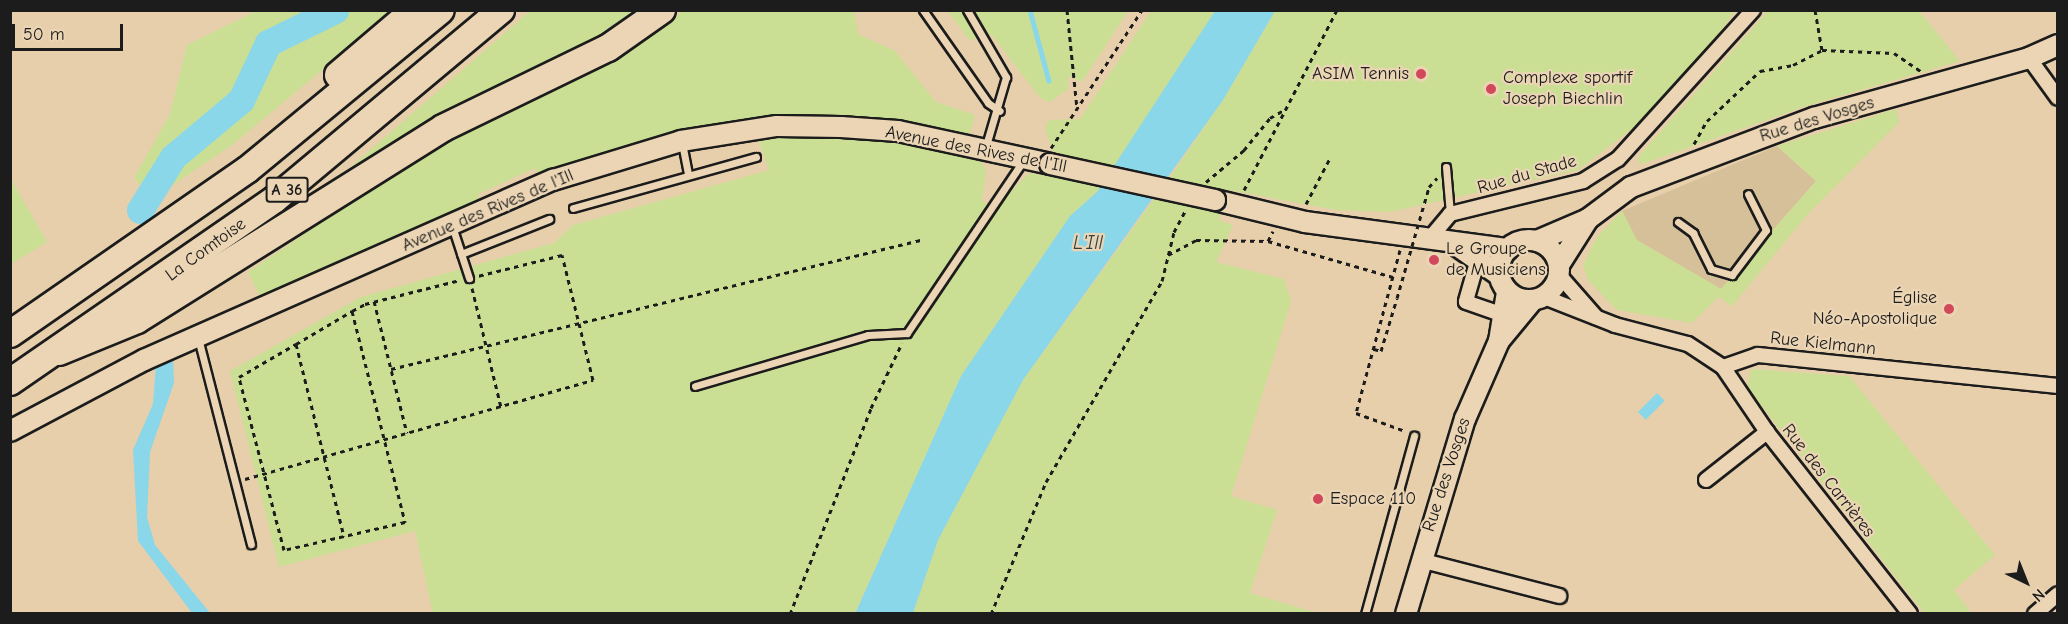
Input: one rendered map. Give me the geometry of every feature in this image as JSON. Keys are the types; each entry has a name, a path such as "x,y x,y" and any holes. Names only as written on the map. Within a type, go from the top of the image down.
{"highway":[{"path":"247,170 303,104 414,10"},
{"name":"A 36","path":"10,334 247,170 441,10"},
{"name":"La Comtoise","path":"10,382 59,352 274,200 501,10"},
{"path":"59,352 137,320 443,128 608,48 662,10"}],"street":[{"name":"Rue du Stade","path":"1450,214 1583,181 1618,159 1753,10"},
{"name":"Rue des Vosges","path":"1406,614 1444,474 1499,341 1508,249 1537,241 1588,219 1631,187 1701,159 1814,118 2029,58 2058,45"},
{"path":"2029,58 2058,98"},
{"name":"Avenue des Rives de l'Ill","path":"10,431 144,360 553,180 681,141 777,126 898,131 1039,162 1209,193 1239,207 1298,220 1431,237 1456,245 1508,249"},
{"path":"1431,237 1450,214"},
{"name":"Rue des Vosges","path":"1499,341 1538,299 1559,270 1588,219"},
{"path":"1537,241 1552,250 1559,270 1598,318"},
{"name":"Avenue des Rives de l'Ill","path":"1456,245 1503,283"},
{"path":"1476,266 1466,302 1495,312"},
{"path":"1503,283 1538,299 1688,344 1723,367"},
{"name":"Rue Kielmann","path":"1723,367 1758,355 2058,386"},
{"name":"Rue des Carrières","path":"1723,367 1767,432 1910,614"},
{"path":"1706,480 1767,432"},
{"path":"1420,560 1559,596"},
{"path":"2035,614 2058,594"}],"lane":[{"path":"923,10 988,103 1000,111"},
{"path":"967,10 1006,77 1000,111 984,150"},
{"path":"681,141 687,174"},
{"path":"573,208 687,174 756,157"},
{"path":"695,386 868,335 907,333 1039,162"},
{"path":"1446,167 1450,214"},
{"path":"1678,222 1693,233 1711,269 1732,274 1766,230 1748,194"},
{"path":"461,254 549,219"},
{"path":"452,226 469,278"},
{"path":"189,342 235,482 251,544"},
{"path":"1365,614 1414,436"}],"path":[{"path":"1067,10 1078,110"},
{"path":"1039,162 1078,110 1142,10"},
{"path":"1239,207 1249,174 1337,10"},
{"path":"1815,10 1822,50"},
{"path":"1693,151 1707,121 1760,71 1793,65 1822,50 1894,53 1926,74 1933,86"},
{"path":"1209,193 1270,118 1284,110"},
{"path":"1298,220 1330,158"},
{"path":"1374,349 1381,351 1429,187"},
{"path":"991,614 1046,482 1162,281 1168,255 1191,202"},
{"path":"1264,228 1273,231 1268,241"},
{"path":"1405,234 1356,413 1414,436"},
{"path":"391,369 920,240"},
{"path":"1168,255 1196,240 1268,241 1393,277"},
{"path":"235,482 264,473 384,440 501,406 593,381 562,255 374,301 352,311 239,377 264,473 284,550 405,522 384,440 352,311"},
{"path":"469,278 501,406"},
{"path":"374,301 408,433"},
{"path":"790,614 871,408 907,333"},
{"path":"296,344 344,536"}],"shaded area":[{"path":"1777,146 1816,181 1721,289 1636,240 1622,211"}],"green space":[{"path":"256,11 393,11 232,145 152,199 134,178 170,114 187,45"},
{"path":"530,11 648,11 307,205"},
{"path":"683,11 854,11 858,34 895,51 936,102 975,115 964,155 980,158 986,170 982,201 995,208 1029,173 1103,186 1070,216 961,376 855,613 433,613 415,531 279,567 230,371 361,297 554,243 573,225 769,170 752,121 683,132 595,156 540,179 535,168 478,194 481,204 261,299 248,272 431,149 626,53"},
{"path":"948,11 1128,11 1082,82 1068,76 1068,89 1050,102 1040,98 992,35 969,40"},
{"path":"1151,11 1215,11 1115,166 1053,152 1045,127 1049,120 1080,119"},
{"name":"Complexe sportif Joseph Biechlin","path":"1275,11 1735,11 1700,60 1645,119 1578,170 1390,212 1336,210 1169,179 1223,100"},
{"path":"1768,11 1919,11 1960,61 1806,106 1639,165 1638,157"},
{"path":"1896,109 1899,122 1807,215 1732,306 1718,297 1692,323 1617,310 1588,280 1583,265 1597,237 1622,211 1637,240 1721,289 1816,181 1777,146"},
{"path":"11,179 47,242 10,264"},
{"path":"1155,198 1221,213 1219,220 1233,225 1216,262 1284,279 1291,301 1231,496 1277,510 1250,593 1317,613 913,614 938,540 1023,380"},
{"path":"1751,369 1849,376 1995,555 1954,590 1971,613 1924,613 1747,387"}],"water":[{"name":"L'Ill","path":"1215,11 1275,11 1223,100 1023,380 938,540 913,613 855,614 961,376 1070,216 1097,192"},
{"path":"173,358 174,383 150,452 147,517 155,545 210,613 192,613 138,541 133,450 153,404 156,365"},
{"path":"1657,393 1665,401 1646,420 1638,412"}],"waterway":[{"path":"140,210 173,157 241,100 268,43 335,10"},
{"path":"1030,10 1049,81"}],"place":[{"name":"ASIM Tennis","path":"1421,74"},
{"name":"Complexe sportif Joseph Biechlin","path":"1491,89"},
{"name":"Le Groupe de Musiciens","path":"1434,260"},
{"name":"Église Néo-Apostolique","path":"1949,309"},
{"name":"Espace 110","path":"1318,499"}]}
